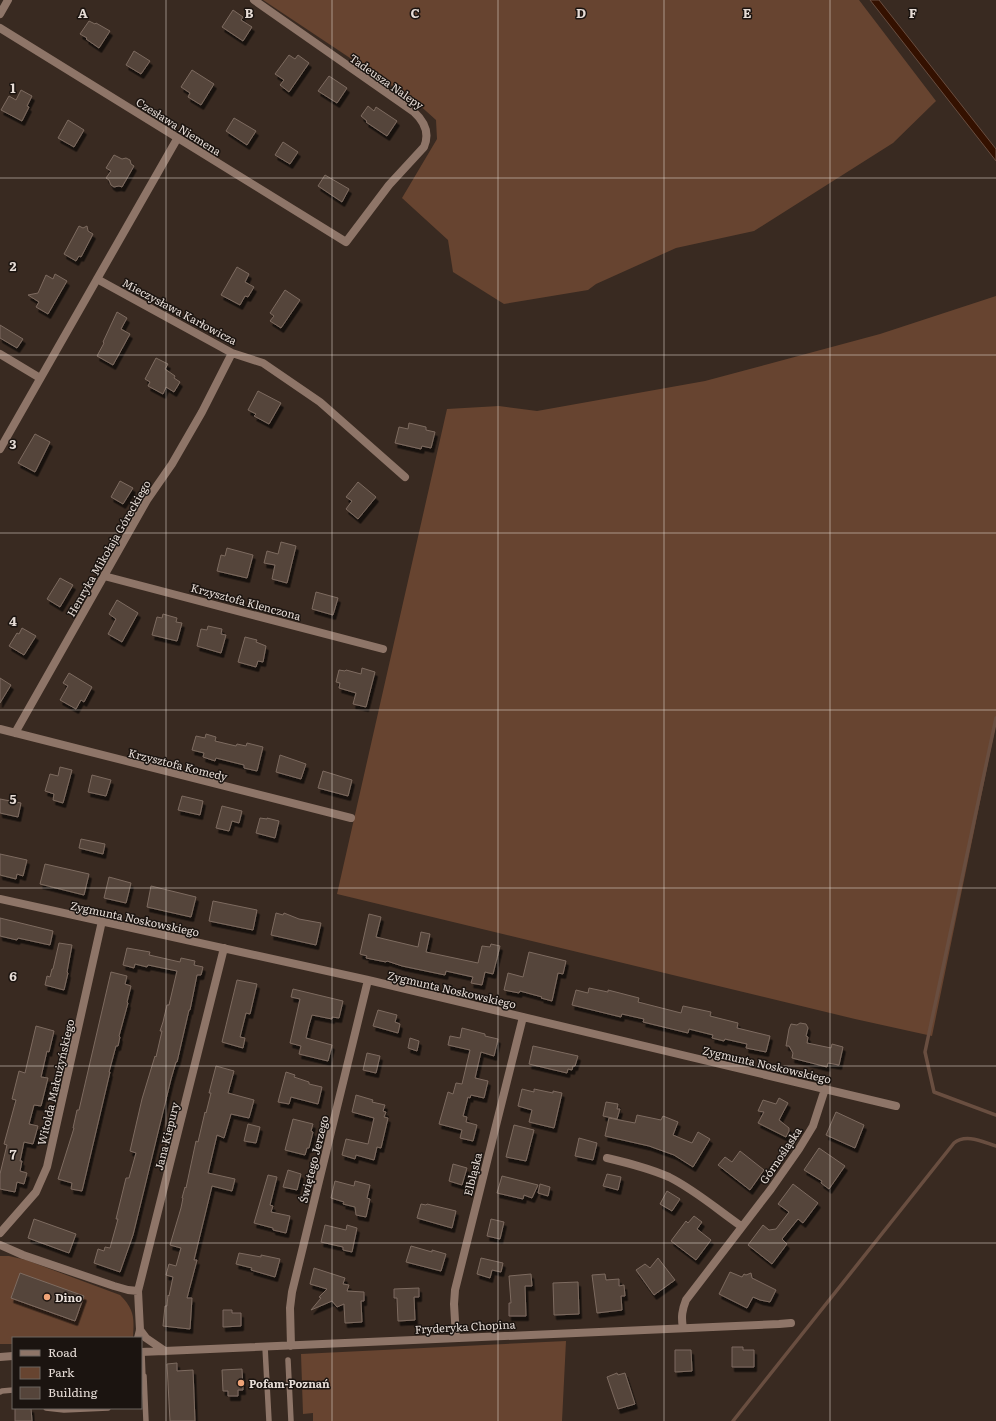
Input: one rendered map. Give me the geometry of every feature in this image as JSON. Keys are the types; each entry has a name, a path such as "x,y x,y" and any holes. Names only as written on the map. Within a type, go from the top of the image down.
{"street":[{"path":"0,14 8,0"},
{"name":"Tadeusza Nalepy","path":"254,0 414,112 420,117 425,125 427,140 424,147 389,185 346,242"},
{"name":"Czesława Niemena","path":"0,28 177,139 346,242"},
{"path":"0,448 177,139"},
{"name":"Mieczysława Karłowicza","path":"97,279 232,353 263,363 320,402 405,477"},
{"name":"Henryka Mikołaja Góreckiego","path":"15,732 147,500 172,464 202,412 232,353"},
{"path":"0,354 40,378"},
{"name":"Krzysztofa Klenczona","path":"104,576 382,649"},
{"name":"Krzysztofa Komedy","path":"0,729 351,818"},
{"name":"Zygmunta Noskowskiego","path":"0,899 368,980 896,1106"},
{"name":"Witolda Małcużyńskiego","path":"0,1233 36,1192 47,1167 102,921"},
{"name":"Jana Kiepury","path":"139,1334 138,1291 224,948"},
{"name":"Świętego Jerzego","path":"291,1346 290,1308 292,1292 368,980"},
{"name":"Elbląska","path":"456,1338 454,1304 458,1276 523,1017"},
{"name":"Górnośląska","path":"683,1328 681,1317 686,1300 741,1226 780,1177 808,1136 825,1089"},
{"path":"607,1158 640,1166 670,1178 741,1226"},
{"path":"0,1245 24,1255 114,1286 138,1291"},
{"name":"Fryderyka Chopina","path":"142,1352 779,1324 791,1322"},
{"path":"139,1334 165,1351"},
{"path":"0,1357 12,1356"}],"lane":[{"path":"265,1347 269,1421"},
{"path":"142,1352 144,1376 143,1398 146,1421"},
{"path":"288,1360 291,1421"},
{"path":"142,1381 144,1376"},
{"path":"0,1392 12,1390"},
{"path":"49,1409 86,1409"}],"green space":[{"path":"263,0 859,0 936,101 893,143 754,231 676,248 596,284 588,290 504,304 453,272 448,240 402,198 437,139 436,120 416,102"},
{"path":"996,296 996,724 932,1036 855,1019 337,894 447,409 499,406 537,411 705,381 880,334"},
{"path":"0,1256 9,1256 26,1260 120,1295 131,1310 134,1325 133,1337 12,1337 12,1344 0,1344"},
{"path":"566,1341 562,1421 313,1421 313,1413 303,1414 301,1354"}],"shaded area":[{"path":"870,0 879,0 996,149 996,161"}],"building":[{"path":"233,10 243,17 241,20 252,27 243,41 222,27"},
{"path":"89,21 95,24 96,23 110,31 99,48 80,34"},
{"path":"134,51 150,61 141,74 126,65"},
{"path":"289,55 295,59 298,55 309,63 289,92 280,85 284,80 275,74"},
{"path":"192,70 214,84 201,105 188,97 190,93 181,87"},
{"path":"329,76 347,88 337,103 318,91"},
{"path":"21,90 32,96 27,106 29,107 22,121 1,110 9,96 16,100"},
{"path":"368,106 374,111 376,107 397,121 387,136 366,122 367,121 361,116"},
{"path":"234,118 256,131 247,145 226,131"},
{"path":"68,120 84,130 74,147 58,138"},
{"path":"283,142 298,152 290,164 275,155"},
{"path":"114,155 122,159 126,158 130,160 131,164 134,166 122,187 114,187 106,178 111,171 106,168"},
{"path":"325,175 349,189 342,202 318,186"},
{"path":"79,226 83,228 87,226 88,231 93,234 81,257 79,256 76,261 64,254"},
{"path":"237,267 249,274 245,282 254,287 248,297 245,296 240,305 221,295"},
{"path":"55,274 67,281 48,314 36,307 39,302 28,295 38,293 46,275 53,279"},
{"path":"285,290 300,300 281,328 270,321 274,316 270,313"},
{"path":"117,312 127,318 121,329 130,334 113,365 97,356"},
{"path":"0,325 23,339 17,348 0,338"},
{"path":"156,358 168,364 165,369 175,376 174,378 180,382 174,392 166,387 163,394 148,386 150,382 145,379"},
{"path":"258,391 281,403 269,424 254,416 256,414 248,410"},
{"path":"409,423 426,427 426,430 435,432 431,448 422,446 421,449 395,443 399,427 408,429"},
{"path":"35,434 50,442 35,472 18,463"},
{"path":"120,481 133,488 123,504 111,497"},
{"path":"358,482 376,497 358,519 346,509 352,501 346,497"},
{"path":"281,542 296,546 287,583 272,579 275,565 264,563 267,551 278,554"},
{"path":"227,548 253,555 247,578 217,571 221,555 225,556"},
{"path":"60,578 73,585 60,607 47,599"},
{"path":"316,592 338,598 333,615 312,609"},
{"path":"117,600 138,613 122,642 108,634 116,619 109,614"},
{"path":"163,614 177,618 176,622 182,623 177,641 152,635 157,617 162,618"},
{"path":"208,626 222,629 221,634 226,635 221,653 197,646 201,629 207,630"},
{"path":"22,628 36,636 24,655 9,646"},
{"path":"245,637 257,640 256,642 266,646 263,662 258,661 256,667 238,662"},
{"path":"362,668 375,672 366,707 353,704 356,693 339,688 340,683 336,682 339,670 346,670 361,674"},
{"path":"69,673 92,687 84,702 81,700 76,709 60,700 68,686 63,683"},
{"path":"0,678 11,685 0,703"},
{"path":"206,734 216,737 215,741 236,746 237,744 246,746 247,743 263,747 257,771 244,768 244,765 216,758 215,761 203,757 204,753 192,750 196,736 205,738"},
{"path":"280,755 306,764 301,779 276,772"},
{"path":"60,767 72,770 63,803 53,800 54,794 45,791 50,774 58,776"},
{"path":"323,771 352,780 348,796 318,788"},
{"path":"92,775 111,780 106,796 88,792"},
{"path":"182,796 203,801 200,815 178,810"},
{"path":"0,799 21,803 18,817 0,813"},
{"path":"222,806 242,811 239,823 232,821 229,831 216,828"},
{"path":"260,818 279,821 275,838 256,833"},
{"path":"81,839 105,844 103,854 79,848"},
{"path":"0,854 27,860 23,876 17,874 16,879 0,875"},
{"path":"45,864 89,874 84,895 40,884"},
{"path":"109,877 131,883 126,903 104,898"},
{"path":"151,886 196,897 191,917 147,907"},
{"path":"213,901 257,910 253,930 209,921"},
{"path":"276,913 283,915 284,913 299,919 321,923 316,945 271,935"},
{"path":"369,914 381,917 376,937 418,947 421,932 430,934 426,952 478,963 482,946 490,947 491,944 500,946 493,974 485,972 482,985 471,983 473,977 446,971 445,975 402,966 387,961 366,958 367,956 360,954"},
{"path":"0,918 53,931 50,945 18,938 17,940 0,936"},
{"path":"59,943 72,945 64,990 45,985 47,976 50,977 53,969"},
{"path":"127,948 150,952 149,955 180,962 181,958 195,961 194,965 203,967 201,975 197,975 190,1010 177,1062 171,1079 133,1235 120,1272 94,1263 98,1249 104,1251 105,1247 110,1248 118,1219 116,1219 126,1178 129,1178 136,1153 130,1151 142,1099 155,1056 156,1057 162,1031 160,1031 167,1005 169,1005 177,971 148,965 147,967 135,964 134,968 123,965"},
{"path":"529,952 566,961 563,974 558,973 552,1001 520,991 519,993 504,990 508,973 523,977"},
{"path":"111,972 127,976 125,984 131,986 118,1046 116,1046 109,1072 82,1191 71,1189 72,1183 58,1179 74,1128 77,1110 79,1110"},
{"path":"237,980 257,984 250,1014 246,1013 240,1037 245,1038 243,1048 222,1042"},
{"path":"589,988 608,992 608,990 639,998 638,1002 681,1013 683,1006 711,1012 710,1016 738,1023 737,1028 770,1036 766,1052 746,1048 747,1044 725,1039 724,1041 712,1038 713,1035 689,1029 688,1033 643,1022 644,1019 622,1014 621,1017 572,1005 576,990 588,993"},
{"path":"293,989 343,1001 339,1018 332,1017 332,1019 312,1015 309,1025 306,1038 332,1045 328,1061 299,1054 301,1046 290,1043 300,999 291,997"},
{"path":"378,1010 397,1015 395,1022 400,1024 398,1033 373,1026"},
{"path":"800,1023 806,1024 808,1028 806,1036 808,1037 807,1043 831,1048 832,1044 843,1047 839,1065 828,1063 827,1067 792,1058 793,1053 789,1046 786,1046 789,1029 791,1024 797,1025"},
{"path":"36,1026 54,1031 49,1052 47,1051 41,1077 48,1078 41,1106 34,1105 29,1124 38,1126 33,1144 24,1142 20,1161 22,1161 20,1171 27,1173 24,1184 17,1182 15,1192 0,1189 0,1174 7,1145 4,1144 16,1100 12,1099 19,1071 25,1073"},
{"path":"462,1028 498,1039 494,1056 481,1052 475,1078 488,1081 484,1098 471,1095 470,1098 468,1097 463,1116 467,1117 466,1122 477,1125 473,1141 460,1138 462,1130 439,1124 448,1092 453,1094 456,1083 462,1084 470,1050 448,1045 450,1036 460,1038"},
{"path":"410,1038 419,1041 417,1051 408,1048"},
{"path":"533,1046 578,1056 575,1066 573,1066 572,1070 568,1069 567,1073 529,1064"},
{"path":"367,1053 380,1056 376,1073 363,1070"},
{"path":"216,1066 234,1071 228,1093 254,1100 249,1118 231,1114 224,1138 217,1135 208,1173 235,1179 232,1191 212,1186 194,1260 197,1260 187,1298 192,1298 190,1329 163,1326 165,1306 167,1306 168,1295 169,1296 173,1277 166,1275 169,1264 176,1266 181,1248 170,1245 181,1208 185,1187 186,1188 196,1141 198,1142 205,1112 206,1113 211,1093 209,1093"},
{"path":"286,1072 295,1075 294,1077 309,1082 309,1084 322,1087 318,1104 291,1097 289,1104 278,1102"},
{"path":"522,1089 534,1092 534,1089 553,1093 553,1091 562,1093 554,1128 529,1122 532,1110 518,1106"},
{"path":"356,1095 373,1100 372,1102 385,1105 383,1111 386,1112 384,1117 388,1118 381,1148 377,1147 374,1160 356,1155 355,1159 342,1155 346,1139 368,1144 374,1118 352,1112"},
{"path":"779,1098 788,1103 779,1120 789,1128 786,1137 758,1123 764,1112 758,1111 763,1100 776,1104"},
{"path":"606,1102 618,1104 617,1109 620,1109 617,1119 603,1116"},
{"path":"836,1112 864,1125 855,1148 826,1135"},
{"path":"637,1115 661,1120 663,1116 678,1122 673,1135 692,1143 698,1132 710,1139 693,1167 674,1155 649,1146 605,1136 609,1118 635,1123"},
{"path":"293,1119 313,1124 311,1131 313,1132 309,1148 307,1148 305,1155 285,1150"},
{"path":"248,1124 260,1127 256,1143 244,1141"},
{"path":"514,1125 534,1130 526,1161 506,1157"},
{"path":"579,1138 597,1143 593,1160 575,1156"},
{"path":"819,1148 845,1166 829,1189 821,1183 822,1181 804,1170"},
{"path":"740,1151 764,1170 750,1190 718,1165 725,1157 732,1162"},
{"path":"453,1164 467,1168 462,1185 449,1181"},
{"path":"288,1170 301,1174 297,1190 283,1187"},
{"path":"607,1174 621,1177 618,1190 603,1186"},
{"path":"268,1175 277,1177 270,1205 273,1206 271,1212 290,1216 286,1233 254,1223"},
{"path":"502,1176 538,1185 532,1198 524,1195 523,1199 497,1193"},
{"path":"335,1181 354,1186 355,1181 370,1185 367,1198 370,1199 366,1217 356,1215 355,1207 343,1204 344,1202 331,1198"},
{"path":"540,1184 550,1187 548,1196 538,1193"},
{"path":"793,1184 818,1203 803,1223 798,1219 782,1239 787,1244 772,1264 748,1245 763,1225 769,1230 776,1229 789,1212 778,1204"},
{"path":"667,1191 680,1199 672,1211 660,1204"},
{"path":"421,1204 456,1211 452,1228 417,1218"},
{"path":"694,1216 702,1222 697,1229 711,1240 696,1260 671,1241 686,1221 688,1223"},
{"path":"34,1219 76,1234 69,1253 28,1238"},
{"path":"491,1219 504,1222 500,1239 487,1236"},
{"path":"325,1225 346,1230 347,1225 357,1228 352,1252 343,1250 343,1247 321,1242"},
{"path":"411,1246 446,1254 441,1271 406,1262"},
{"path":"239,1253 261,1257 261,1255 280,1259 275,1277 251,1270 252,1268 236,1264"},
{"path":"481,1258 503,1263 501,1272 492,1270 490,1278 477,1274"},
{"path":"658,1258 675,1280 654,1295 636,1270 645,1264 650,1268"},
{"path":"314,1268 345,1278 343,1284 349,1285 347,1291 364,1292 364,1301 361,1301 362,1322 345,1323 344,1304 337,1307 332,1301 311,1310 321,1298 319,1297 327,1289 310,1284"},
{"path":"730,1272 742,1277 744,1274 746,1275 751,1273 752,1278 776,1290 770,1302 753,1297 747,1308 719,1294"},
{"name":"Dino","path":"20,1273 84,1296 75,1321 11,1298"},
{"path":"531,1274 532,1286 525,1286 526,1316 509,1316 509,1303 511,1303 509,1276"},
{"path":"605,1274 606,1280 619,1279 619,1286 624,1285 625,1296 621,1296 622,1310 597,1313 592,1275"},
{"path":"578,1282 579,1314 554,1315 553,1283"},
{"path":"419,1288 419,1297 414,1297 415,1320 398,1321 397,1298 394,1298 394,1289"},
{"path":"223,1310 232,1310 232,1313 241,1313 241,1326 223,1327"},
{"path":"732,1347 743,1347 743,1350 754,1350 754,1367 732,1367"},
{"path":"675,1350 691,1350 692,1371 675,1372"},
{"path":"177,1363 177,1371 193,1370 195,1421 170,1421 167,1364"},
{"path":"242,1369 243,1390 238,1390 238,1396 228,1396 228,1391 223,1391 222,1370"},
{"path":"617,1373 618,1375 625,1373 635,1404 618,1409 607,1377"},
{"path":"15,1409 31,1409 32,1421 15,1421"}],"waterway":[{"path":"996,718 925,1052 934,1092 996,1115"},
{"path":"733,1421 954,1143 959,1140 969,1138 996,1146"}],"place":[{"name":"Dino","path":"47,1297"},
{"name":"Pofam-Poznań","path":"241,1383"}]}
